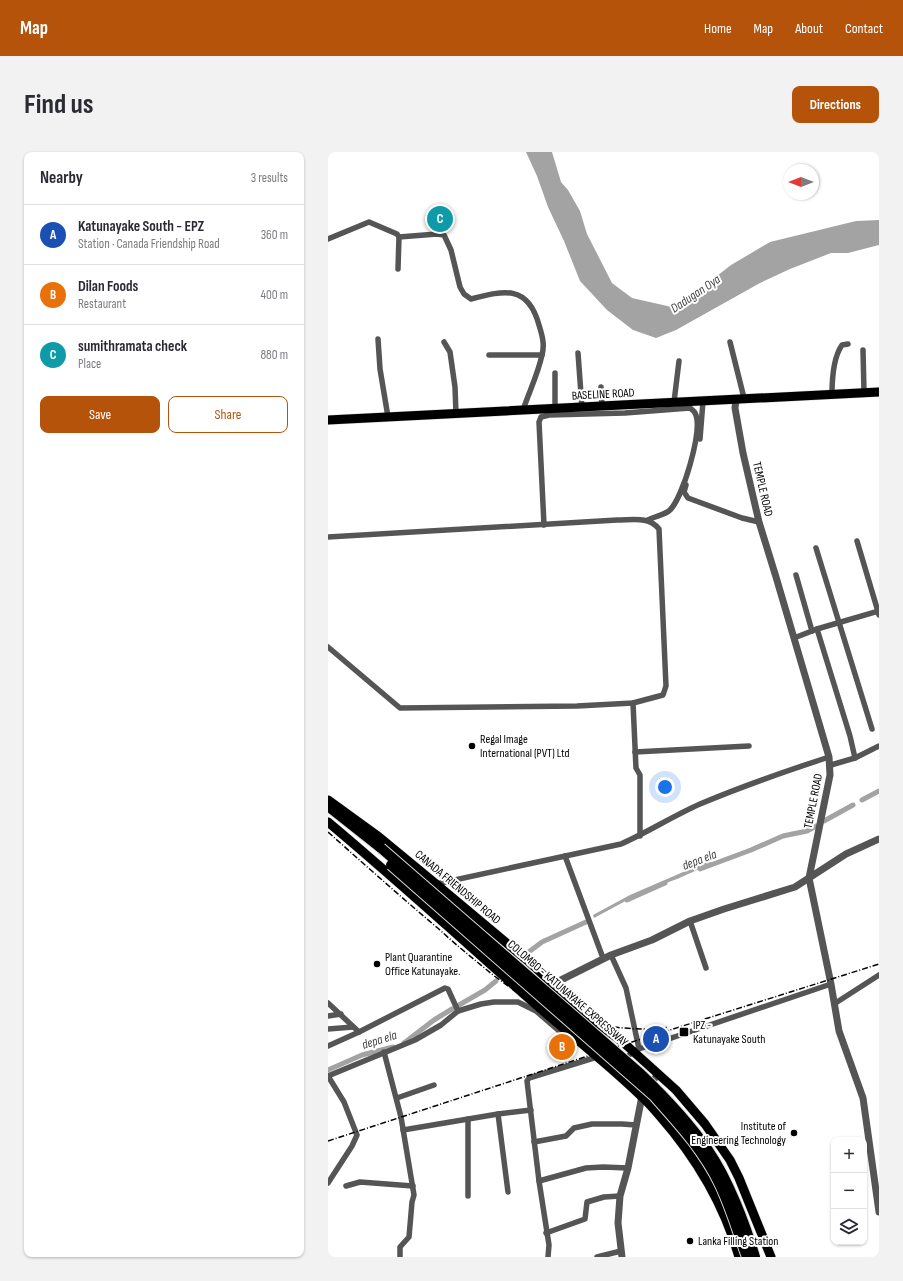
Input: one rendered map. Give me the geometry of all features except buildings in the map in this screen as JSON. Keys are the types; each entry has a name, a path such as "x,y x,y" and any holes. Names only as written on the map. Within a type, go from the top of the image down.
{"highway":[{"name":"COLOMBO - KATUNAYAKE EXPRESSWAY","path":"328,806 654,1096 689,1136 720,1184 747,1257"},
{"name":"COLOMBO - KATUNAYAKE EXPRESSWAY","path":"328,814 379,851 641,1074 664,1097 696,1133 725,1178 755,1257"}],"main road":[{"name":"BASELINE ROAD","path":"328,420 879,392"},
{"name":"CANADA FRIENDSHIP ROAD","path":"328,800 379,837 436,884 528,961 600,1026 636,1050 658,1074 676,1090 705,1124 730,1160 739,1178 771,1257"},
{"path":"328,822 384,869 642,1096 689,1152 714,1194 728,1223 739,1257"}],"street":[{"path":"328,239 369,222 397,234 399,237 437,234 444,235 451,250 460,287 464,294 471,299 491,293 508,292 521,296 531,305 537,316 544,341 542,355 523,410"},
{"path":"398,269 399,237"},
{"path":"378,339 380,369 388,417"},
{"path":"444,342 450,352 455,387 456,414"},
{"path":"730,342 740,398"},
{"path":"832,394 834,370 839,351 842,345 848,344"},
{"path":"862,350 864,392"},
{"path":"578,353 582,408"},
{"path":"489,355 542,355"},
{"path":"674,402 679,361"},
{"path":"555,373 555,409"},
{"path":"601,387 602,406"},
{"name":"TEMPLE ROAD","path":"740,398 735,408 743,453 759,522 829,757 830,775 809,878 831,984 838,1031 863,1098 879,1212"},
{"path":"703,401 699,443 685,488 685,495 688,498 742,518 759,522"},
{"path":"544,524 539,422 541,417 549,415 625,413 690,408 697,417 696,441 680,493 675,504 670,510 665,514 655,516 648,520"},
{"path":"328,537 617,520 648,520 654,523 659,530 666,686 662,695 633,703 578,706 400,708 328,647"},
{"path":"794,638 839,622 879,612 857,541"},
{"path":"816,548 872,729"},
{"path":"796,575 850,736 855,758"},
{"path":"633,703 636,768 640,775 640,836"},
{"path":"635,752 749,746"},
{"path":"830,765 855,758 879,746"},
{"path":"436,884 621,844 640,836 699,804 781,772 829,757"},
{"path":"553,984 603,958 652,940 690,921 799,885 846,854 879,839"},
{"path":"565,856 603,958"},
{"path":"690,921 706,968"},
{"path":"611,955 626,988 636,1050"},
{"path":"834,1004 879,975"},
{"path":"616,1072 636,1050 831,984"},
{"path":"328,1046 359,1032 445,988 448,989 458,1011"},
{"path":"328,1183 352,1146 356,1135 344,1102 328,1076 415,1040 441,1025 458,1011 481,1004 494,1002 518,1002 536,1011 558,1030 571,1035"},
{"path":"328,1003 359,1032"},
{"path":"328,1016 341,1014"},
{"path":"328,1028 353,1027"},
{"path":"384,1052 397,1098 414,1195 408,1237 400,1247 400,1257"},
{"path":"548,1257 549,1245 539,1181 527,1081 529,1078 597,1057"},
{"path":"597,1257 621,1254 618,1223 620,1196 628,1168 642,1096 658,1074"},
{"path":"397,1098 434,1085"},
{"path":"403,1130 531,1110"},
{"path":"498,1114 508,1192"},
{"path":"468,1119 468,1196"},
{"path":"534,1142 566,1136 574,1128 592,1124 636,1125"},
{"path":"539,1181 586,1168 628,1168"},
{"path":"714,1194 739,1178"},
{"path":"346,1186 360,1182 413,1186"},
{"path":"546,1233 585,1220 587,1202 604,1197 620,1196"},
{"path":"735,1243 761,1231"}],"shaded area":[{"path":"526,152 552,152 561,182 568,190 580,211 587,234 612,283 632,298 676,308 731,265 770,242 856,221 879,220 879,245 848,253 831,253 790,269 760,283 676,330 656,338 633,330 607,310 580,281"},
{"path":"704,863 713,863 677,879 644,891 594,918 593,915 630,895"}],"waterway":[{"name":"depa ela","path":"862,800 879,791"},
{"name":"depa ela","path":"824,821 853,805"},
{"name":"depa ela","path":"700,869 783,836 807,831 816,826"},
{"name":"depa ela","path":"627,900 665,883"},
{"name":"depa ela","path":"526,954 542,942 586,922"},
{"name":"depa ela","path":"459,1005 485,990 496,981"},
{"name":"depa ela","path":"404,1043 434,1020 452,1009"},
{"name":"depa ela","path":"328,1070 362,1055 393,1047"}],"railway":[{"path":"328,832 466,953 519,994 539,1006 558,1015 606,1026 639,1029 668,1027"},
{"path":"328,1141 594,1054 879,964"}],"place":[{"name":"sumithramata check","path":"440,219"},
{"name":"Regal Image International (PVT) Ltd","path":"472,746"},
{"name":"Plant Quarantine Office Katunayake.","path":"377,964"},
{"name":"IPZ - Katunayake South","path":"684,1032"},
{"name":"Katunayake South - EPZ","path":"656,1039"},
{"name":"Dilan Foods","path":"562,1047"},
{"name":"Institute of Engineering Technology","path":"794,1133"},
{"name":"Lanka Filling Station","path":"690,1241"}],"water label":[{"name":"Dadugan Oya","path":"695,293"}]}
